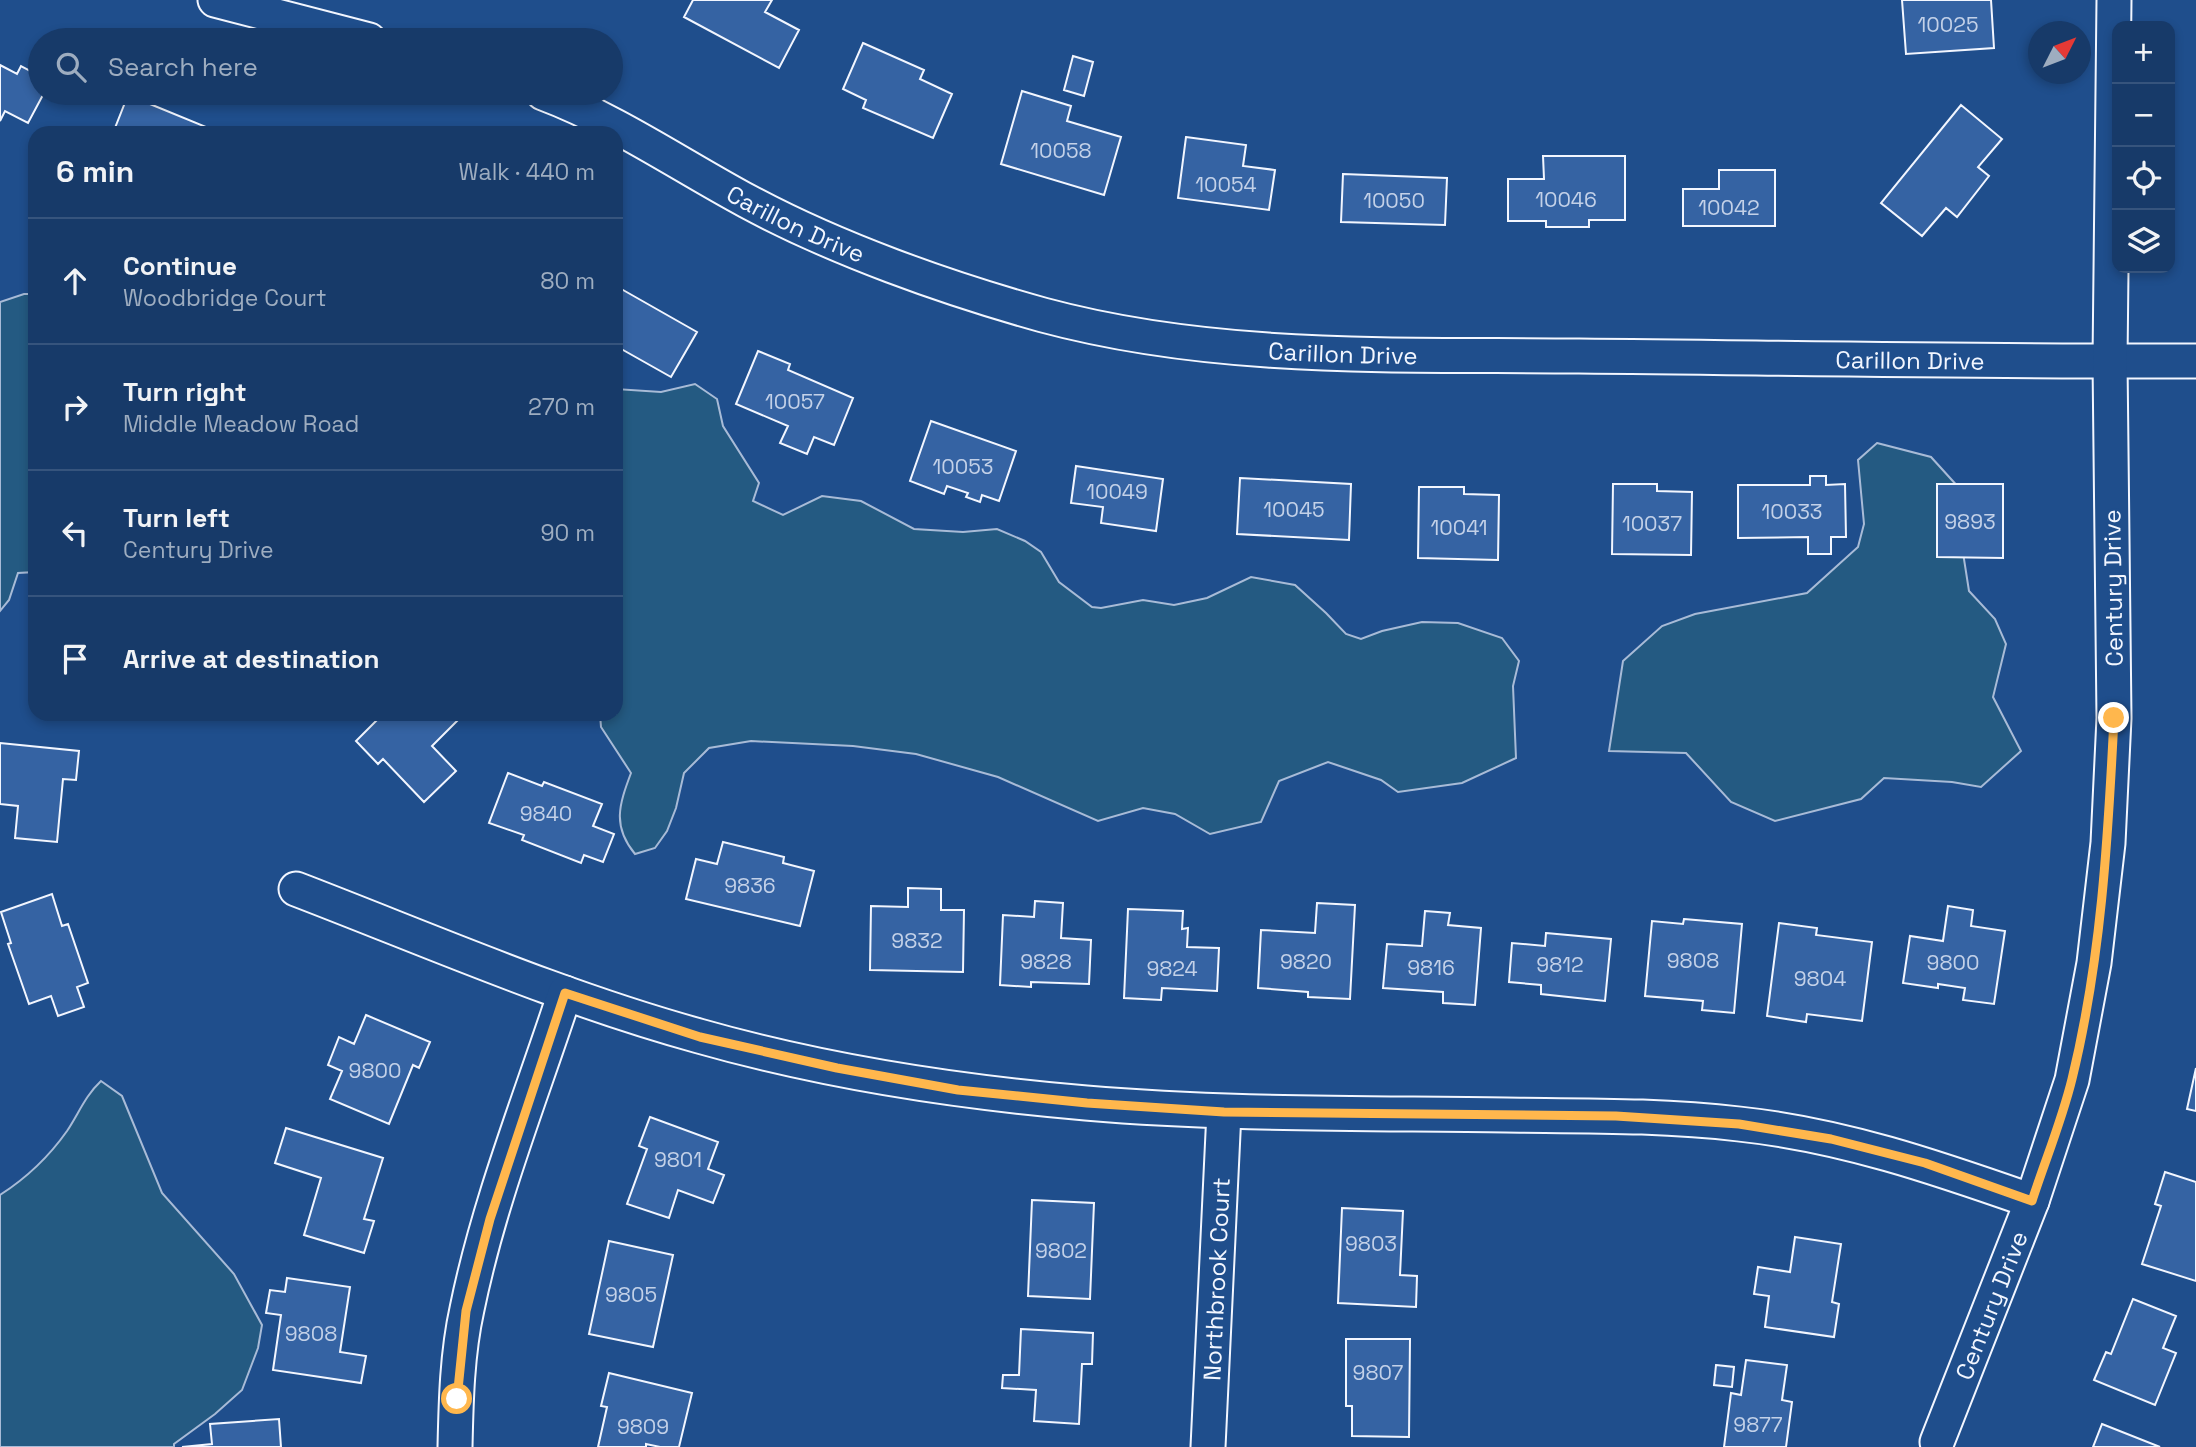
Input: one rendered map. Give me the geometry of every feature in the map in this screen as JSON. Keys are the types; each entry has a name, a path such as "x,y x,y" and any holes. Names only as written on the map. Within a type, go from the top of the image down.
{"street":[{"path":"215,0 323,28"},
{"name":"Century Drive","path":"1937,1442 2032,1201 2072,1080 2094,963 2108,844 2114,718 2110,361 2114,0"},
{"name":"Carillon Drive","path":"568,105 611,126"},
{"name":"Carillon Drive","path":"623,132 751,203 838,243 940,284 1044,315 1135,336 1311,354 2196,361"},
{"path":"296,889 565,993 700,1037 837,1068 958,1090 1087,1103 1224,1112 1616,1116 1739,1124 1831,1139 1925,1163 2032,1201"},
{"path":"455,1447 466,1311 490,1219 565,993"},
{"name":"Northbrook Court","path":"1208,1447 1224,1112"}],"shaded area":[{"path":"28,294 28,572 18,573 9,600 0,611 0,302"},
{"path":"695,384 717,399 723,426 759,483 753,501 783,515 822,496 861,501 914,529 963,532 997,529 1025,541 1041,552 1059,582 1092,607 1101,608 1143,600 1174,605 1207,598 1251,577 1295,585 1346,634 1361,639 1422,622 1458,623 1502,638 1519,661 1513,686 1516,758 1462,783 1398,792 1381,780 1328,762 1279,781 1261,822 1210,834 1175,814 1143,808 1098,821 998,777 916,754 853,746 751,741 709,748 684,773 676,808 667,831 655,848 635,854 620,825 623,795 631,773 601,727 601,721 623,721 623,389 661,392"},
{"path":"1877,443 1931,457 1960,489 1961,540 1969,591 1995,619 2006,644 1993,697 2021,751 1981,787 1952,782 1884,778 1861,799 1775,821 1731,802 1686,753 1609,751 1623,661 1662,626 1695,614 1807,593 1858,547 1864,524 1858,460"},
{"path":"101,1081 122,1096 162,1193 234,1274 262,1325 258,1348 242,1390 174,1444 174,1447 0,1447 0,1195 20,1181 52,1150"}],"building":[{"path":"693,0 772,0 765,12 799,30 779,68 684,17"},
{"path":"1902,0 1991,0 1994,48 1906,54"},
{"path":"863,43 924,70 920,79 952,94 933,138 863,108 866,100 843,89"},
{"path":"1073,56 1093,62 1084,96 1064,90"},
{"path":"0,65 17,74 21,66 28,70 28,105 38,105 28,123 5,111 0,121"},
{"path":"1022,91 1071,106 1067,121 1121,137 1104,195 1001,164"},
{"path":"124,105 152,105 204,126 116,126"},
{"path":"1961,105 2002,139 1978,167 1989,176 1957,217 1946,208 1922,236 1881,203"},
{"path":"1186,137 1246,145 1243,166 1275,170 1269,210 1178,198"},
{"path":"1543,156 1625,156 1625,220 1589,220 1589,227 1546,227 1546,221 1508,221 1508,179 1544,179"},
{"path":"1719,170 1775,170 1775,226 1683,226 1683,189 1719,189"},
{"path":"1343,174 1447,178 1445,225 1341,222"},
{"path":"623,290 697,332 671,377 623,350"},
{"path":"758,351 790,364 788,370 853,398 834,445 814,437 807,454 780,443 788,426 736,404"},
{"path":"931,421 1016,451 999,501 982,495 980,502 966,497 968,493 947,486 944,494 910,481"},
{"path":"1076,466 1163,479 1156,531 1101,523 1103,507 1071,503"},
{"path":"1810,476 1826,476 1826,485 1845,484 1846,537 1831,537 1831,554 1808,554 1808,537 1738,538 1738,485 1810,485"},
{"path":"1240,478 1351,484 1349,540 1237,534"},
{"path":"1613,484 1657,484 1657,491 1692,492 1691,555 1612,554"},
{"path":"1937,484 2003,484 2003,558 1937,557"},
{"path":"1419,487 1464,487 1464,494 1499,495 1498,560 1418,558"},
{"path":"376,721 457,721 432,746 456,771 424,802 383,759 378,764 356,741"},
{"path":"0,743 79,751 76,780 63,779 57,842 15,838 18,806 0,804"},
{"path":"508,773 542,786 544,782 602,804 593,826 614,834 603,862 584,855 581,863 522,840 524,835 489,823"},
{"path":"723,842 784,857 783,863 814,871 800,926 686,899 696,859 717,864"},
{"path":"908,888 941,889 941,910 964,910 963,972 870,970 871,906 908,907"},
{"path":"52,894 62,926 68,924 88,983 77,987 84,1007 58,1016 51,996 29,1004 8,944 11,943 1,912"},
{"path":"1035,901 1063,903 1061,938 1091,940 1089,984 1031,982 1031,987 1000,985 1003,915 1034,917"},
{"path":"1317,903 1355,905 1350,999 1308,997 1308,992 1258,988 1261,930 1315,933"},
{"path":"1948,906 1973,910 1971,926 2005,931 1994,1004 1963,1000 1965,988 1938,984 1938,988 1903,983 1910,936 1943,941"},
{"path":"1128,909 1183,911 1182,929 1188,928 1187,947 1219,948 1217,991 1162,988 1161,1000 1124,998"},
{"path":"1425,911 1450,913 1448,925 1481,928 1475,1005 1443,1003 1443,992 1383,988 1387,944 1422,946"},
{"path":"1684,919 1742,924 1734,1013 1702,1010 1703,1001 1645,996 1652,921 1683,924"},
{"path":"1779,923 1817,928 1816,935 1872,942 1862,1021 1807,1014 1806,1022 1767,1016"},
{"path":"1546,933 1611,939 1605,1001 1541,994 1541,985 1509,982 1512,943 1545,946"},
{"path":"366,1015 430,1042 419,1068 413,1065 389,1124 330,1099 342,1071 328,1065 339,1037 354,1044"},
{"path":"2196,1068 2196,1111 2187,1109"},
{"path":"650,1117 718,1142 708,1169 724,1175 713,1203 678,1190 669,1218 627,1204 647,1149 639,1146"},
{"path":"286,1128 383,1158 364,1219 374,1221 364,1253 304,1235 321,1178 275,1163"},
{"path":"2165,1172 2196,1182 2196,1281 2142,1264 2161,1206 2155,1204"},
{"path":"1032,1200 1094,1203 1090,1299 1028,1296"},
{"path":"1342,1208 1403,1211 1400,1275 1417,1276 1416,1307 1338,1303"},
{"path":"1795,1237 1841,1244 1832,1302 1839,1304 1834,1337 1765,1327 1769,1296 1754,1294 1758,1267 1790,1272"},
{"path":"609,1241 673,1255 653,1347 589,1334"},
{"path":"287,1278 350,1287 340,1352 366,1356 361,1383 273,1370 281,1315 266,1313 270,1290 285,1292"},
{"path":"2133,1299 2176,1316 2163,1348 2176,1353 2155,1405 2094,1380 2106,1352 2111,1354"},
{"path":"1021,1329 1093,1333 1092,1364 1082,1364 1079,1424 1034,1421 1036,1390 1002,1388 1003,1375 1019,1375"},
{"path":"1346,1339 1410,1339 1409,1437 1352,1436 1352,1406 1346,1406"},
{"path":"1746,1360 1787,1365 1782,1400 1792,1402 1786,1447 1724,1447 1731,1393 1741,1395"},
{"path":"1716,1365 1734,1367 1732,1387 1714,1385"},
{"path":"609,1373 692,1393 679,1447 646,1444 646,1447 598,1447 607,1407 601,1406"},
{"path":"279,1419 281,1447 182,1447 212,1444 210,1424"},
{"path":"2102,1424 2160,1447 2093,1447"}],"route":[{"path":"457,1399 466,1311 490,1219 565,993 700,1037 837,1068 958,1090 1087,1103 1224,1112 1616,1116 1739,1124 1831,1139 1925,1163 2032,1201 2072,1080 2094,963 2108,844 2114,718"}]}
